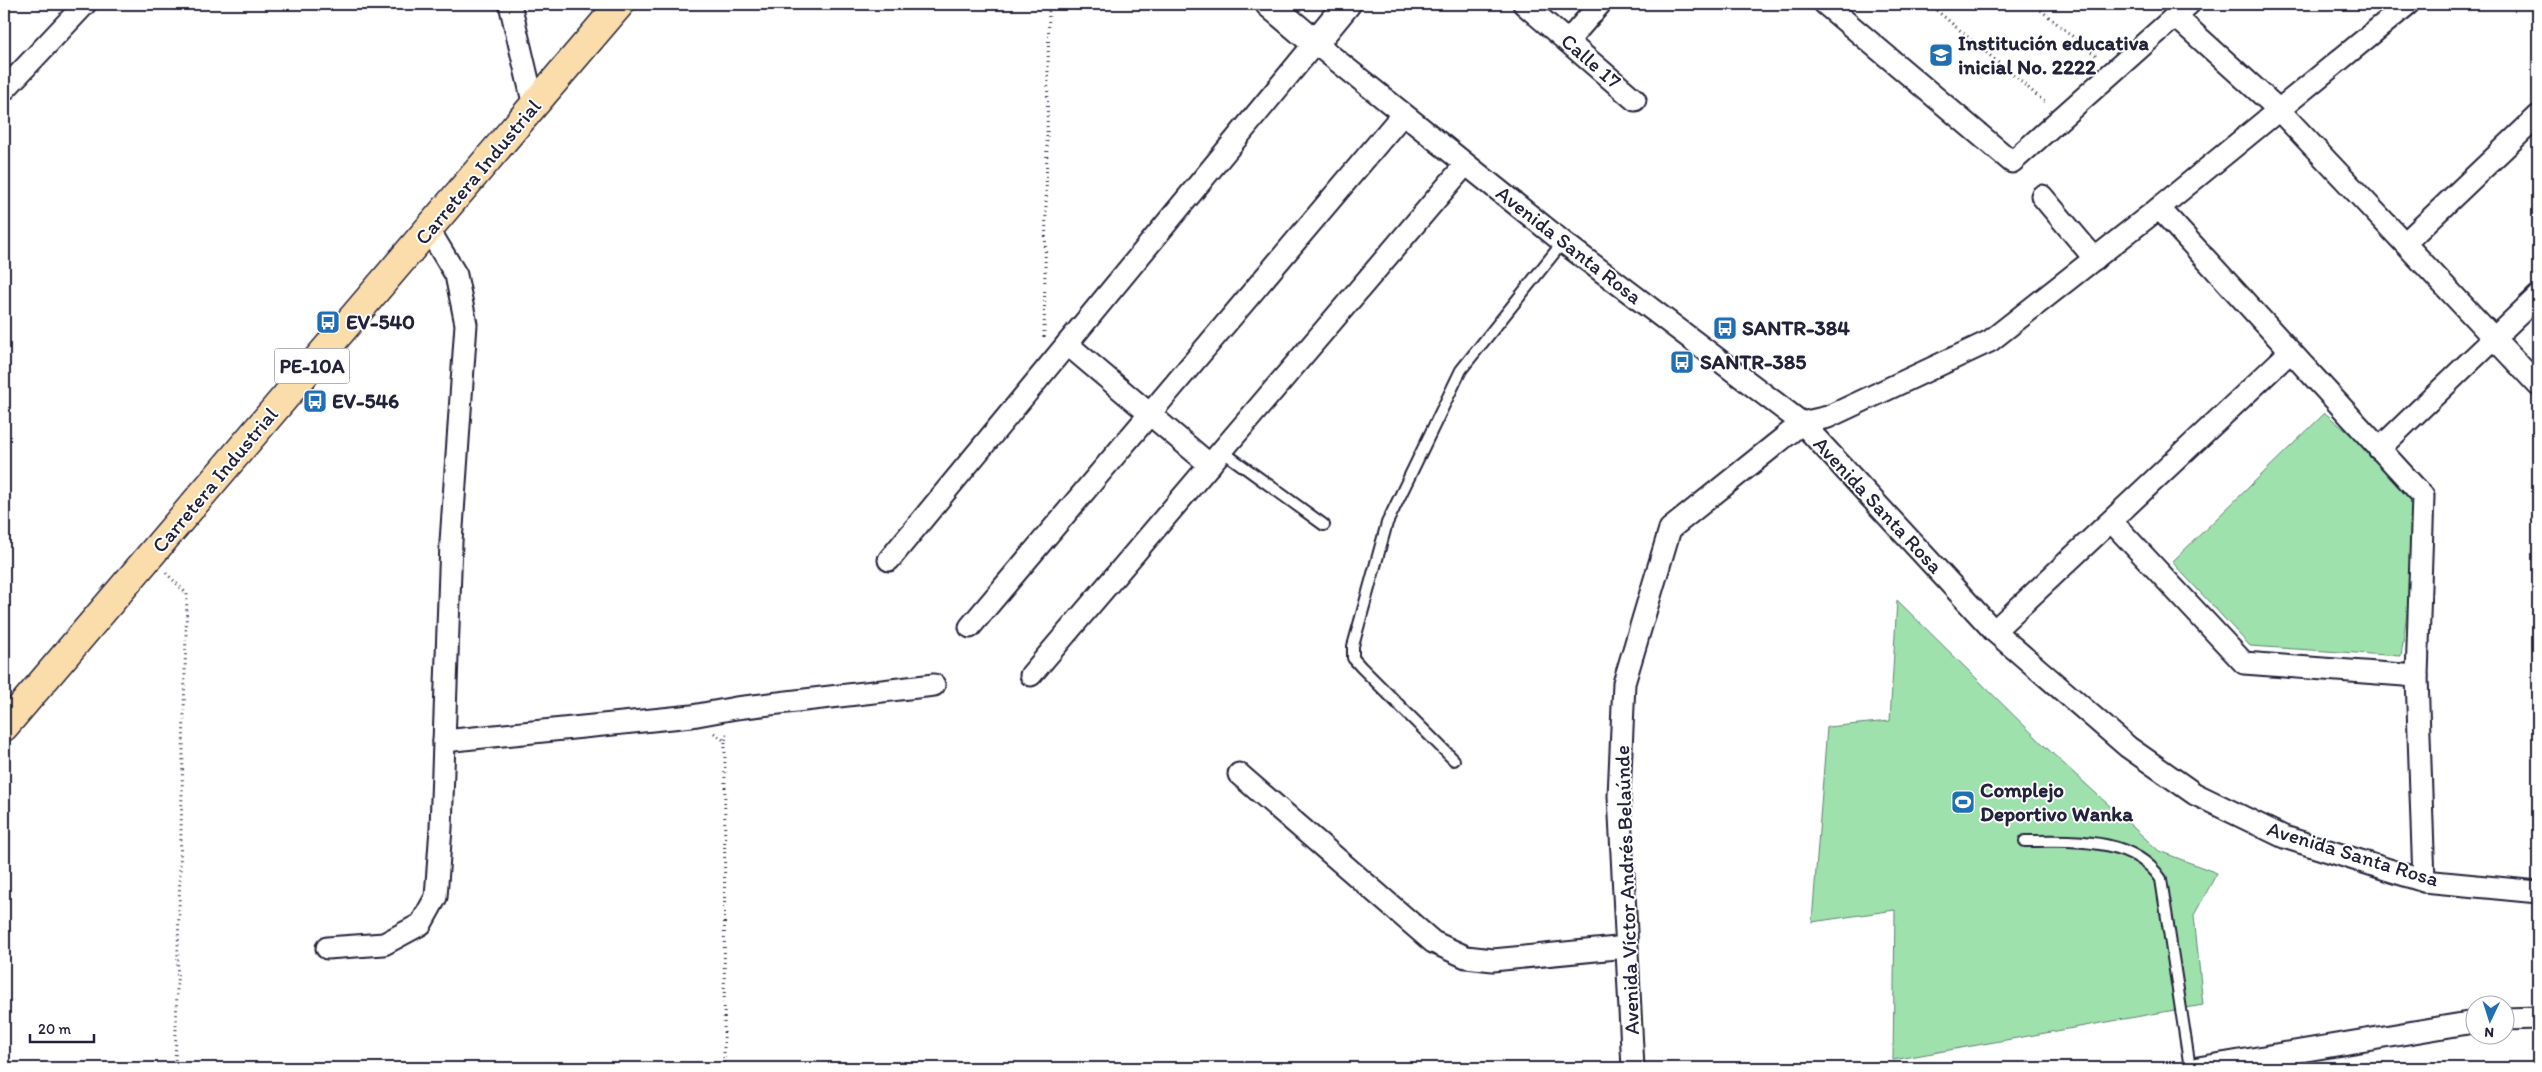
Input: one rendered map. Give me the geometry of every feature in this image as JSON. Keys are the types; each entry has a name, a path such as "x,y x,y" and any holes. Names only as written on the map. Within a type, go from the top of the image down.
{"highway":[{"name":"Carretera Industrial","path":"4,727 620,4"}],"street":[{"path":"4,90 85,4"},
{"path":"510,4 534,106"},
{"name":"Avenida Santa Rosa","path":"1268,4 1402,115 1563,242 1802,423 1994,631 2128,747 2195,794 2284,837 2424,881 2538,892"},
{"path":"889,560 1347,4"},
{"name":"Calle 17","path":"1524,4 1635,100"},
{"path":"1568,41 1600,4"},
{"path":"1825,4 2012,162 2114,71 2175,10 2279,110 2538,384"},
{"path":"1802,423 1828,417 1990,341 2159,208 2408,4"},
{"path":"970,627 1402,115"},
{"path":"2405,243 2538,116"},
{"path":"1031,675 1465,165"},
{"path":"2042,196 2095,259"},
{"path":"2159,208 2423,496 2417,676 2424,881"},
{"path":"327,948 384,944 421,924 436,897 451,542 466,324 456,275 428,230"},
{"path":"2380,449 2538,296"},
{"path":"1067,344 1150,414 1216,458"},
{"path":"1994,631 2112,522 2290,352"},
{"name":"Avenida Víctor Andrés Belaúnde","path":"1633,1068 1619,796 1624,683 1670,529 1802,423"},
{"path":"2112,522 2244,664 2417,676"},
{"path":"444,741 692,716 736,708 934,685"},
{"path":"1239,774 1433,942 1454,953 1493,960 1627,948"},
{"path":"2514,1019 2538,1018"},
{"path":"2198,1068 2464,1024"}],"lane":[{"path":"1454,760 1353,658 1353,646 1387,523 1461,370 1563,242"},
{"path":"1216,458 1324,525"},
{"path":"2025,841 2083,840 2121,849 2153,867 2161,879 2190,1068"}],"path":[{"path":"1043,373 1049,4"},
{"path":"1929,4 2062,116"},
{"path":"2033,4 2114,71"},
{"path":"147,560 170,576 187,594 175,1068"},
{"path":"724,1068 725,741"}],"green space":[{"path":"2325,413 2423,496 2401,656 2250,646 2172,562"},
{"name":"Complejo Deportivo Wanka","path":"1897,600 2052,753 2159,851 2217,873 2194,915 2203,1005 1893,1060 1895,910 1812,922 1827,727 1890,721"}],"place":[{"name":"Institución educativa inicial No. 2222","path":"1941,55"},
{"name":"EV-540","path":"328,322"},
{"name":"SANTR-384","path":"1725,328"},
{"name":"SANTR-385","path":"1682,362"},
{"name":"EV-546","path":"315,401"},
{"name":"Complejo Deportivo Wanka","path":"1963,802"}]}
